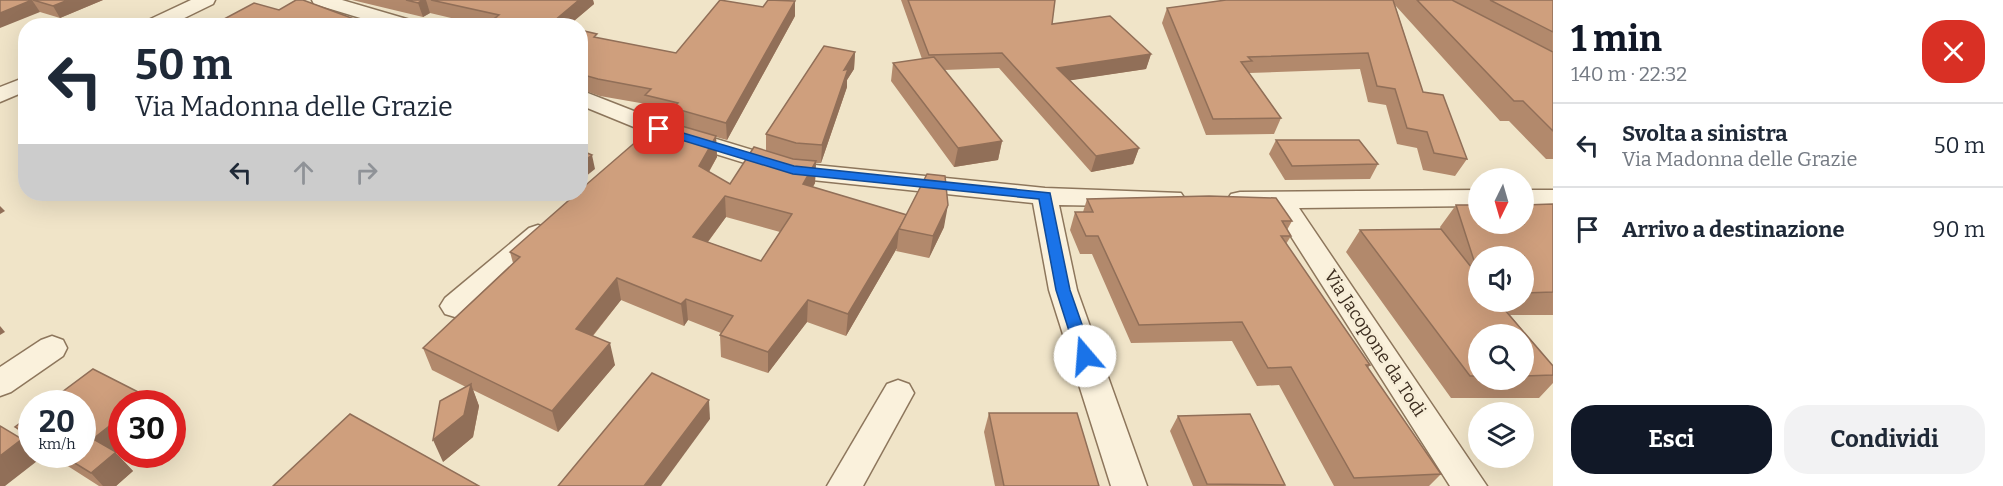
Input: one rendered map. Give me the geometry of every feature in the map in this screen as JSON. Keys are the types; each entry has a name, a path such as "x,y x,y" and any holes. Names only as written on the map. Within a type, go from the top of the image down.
{"street":[{"path":"168,18 206,0"},
{"path":"321,0 383,18"},
{"path":"0,95 18,87"},
{"path":"588,102 650,137 793,170 1045,196 1281,201 1468,198"},
{"path":"1045,196 1063,290 1129,486"},
{"path":"1534,198 1553,198"},
{"name":"Via Jacopone da Todi","path":"1281,201 1469,486"},
{"path":"455,306 553,221"},
{"path":"0,383 52,348"},
{"path":"845,486 898,393"}],"building":[{"path":"0,0 32,0 0,13"},
{"path":"33,0 68,0 53,6"},
{"path":"296,0 303,0 351,18 226,18 254,3 279,10"},
{"path":"406,0 423,0 418,3"},
{"path":"431,0 579,0 558,18 495,18 499,15"},
{"path":"720,0 763,7 768,0 795,1 726,123 673,108 678,103 645,95 651,89 588,76 588,32 597,34 594,37 676,53"},
{"path":"908,0 1055,0 1052,24 1110,16 1151,54 1057,68 1139,148 1096,156 1002,53 929,55"},
{"path":"1226,0 1393,0 1423,92 1443,95 1467,159 1434,153 1427,132 1407,128 1395,89 1377,86 1368,53 1248,57 1252,61 1241,62 1281,118 1213,119 1167,8"},
{"path":"1417,0 1452,0 1553,52 1553,131 1523,101 1514,101"},
{"path":"1490,0 1553,0 1553,32"},
{"path":"824,46 855,52 844,70 848,69 822,145 796,143 766,134"},
{"path":"934,57 1002,141 958,148 893,63"},
{"path":"661,120 716,136 699,166 730,184 754,147 793,159 816,161 803,184 907,215 848,314 808,300 768,352 720,335 733,316 686,299 681,304 617,278 576,329 610,343 552,411 423,348 520,257 510,252 568,201 588,201 588,183","holes":["725,196 792,214 761,261 693,237"]},
{"path":"1276,140 1359,140 1378,164 1292,166"},
{"path":"927,174 945,176 948,205 933,236 899,229"},
{"path":"1209,196 1276,198 1292,221 1282,221 1291,236 1281,236 1370,365 1366,365 1441,474 1354,478 1291,367 1268,368 1242,322 1139,325 1098,236 1086,236 1075,212 1093,212 1087,199"},
{"path":"1553,204 1553,292 1534,293 1534,246 1469,246 1456,205 1468,205 1468,234 1534,234 1534,205"},
{"path":"1441,229 1468,263 1468,312 1507,312 1517,324 1468,324 1468,373 1360,230"},
{"path":"1534,344 1553,366 1553,375 1534,376"},
{"path":"93,369 134,390 108,390 108,427 96,437 96,390 65,390"},
{"path":"652,373 709,400 644,486 558,486"},
{"path":"471,384 464,415 433,440 440,401"},
{"path":"989,413 1077,413 1099,486 1004,486"},
{"path":"350,414 479,486 273,486"},
{"path":"1250,414 1285,485 1207,484 1178,416"},
{"path":"0,426 18,437 18,442 0,456"},
{"path":"96,441 108,447 108,459 91,473 83,468 96,468"}],"route":[{"path":"659,129 793,170 1045,196 1063,290 1085,356"}]}
